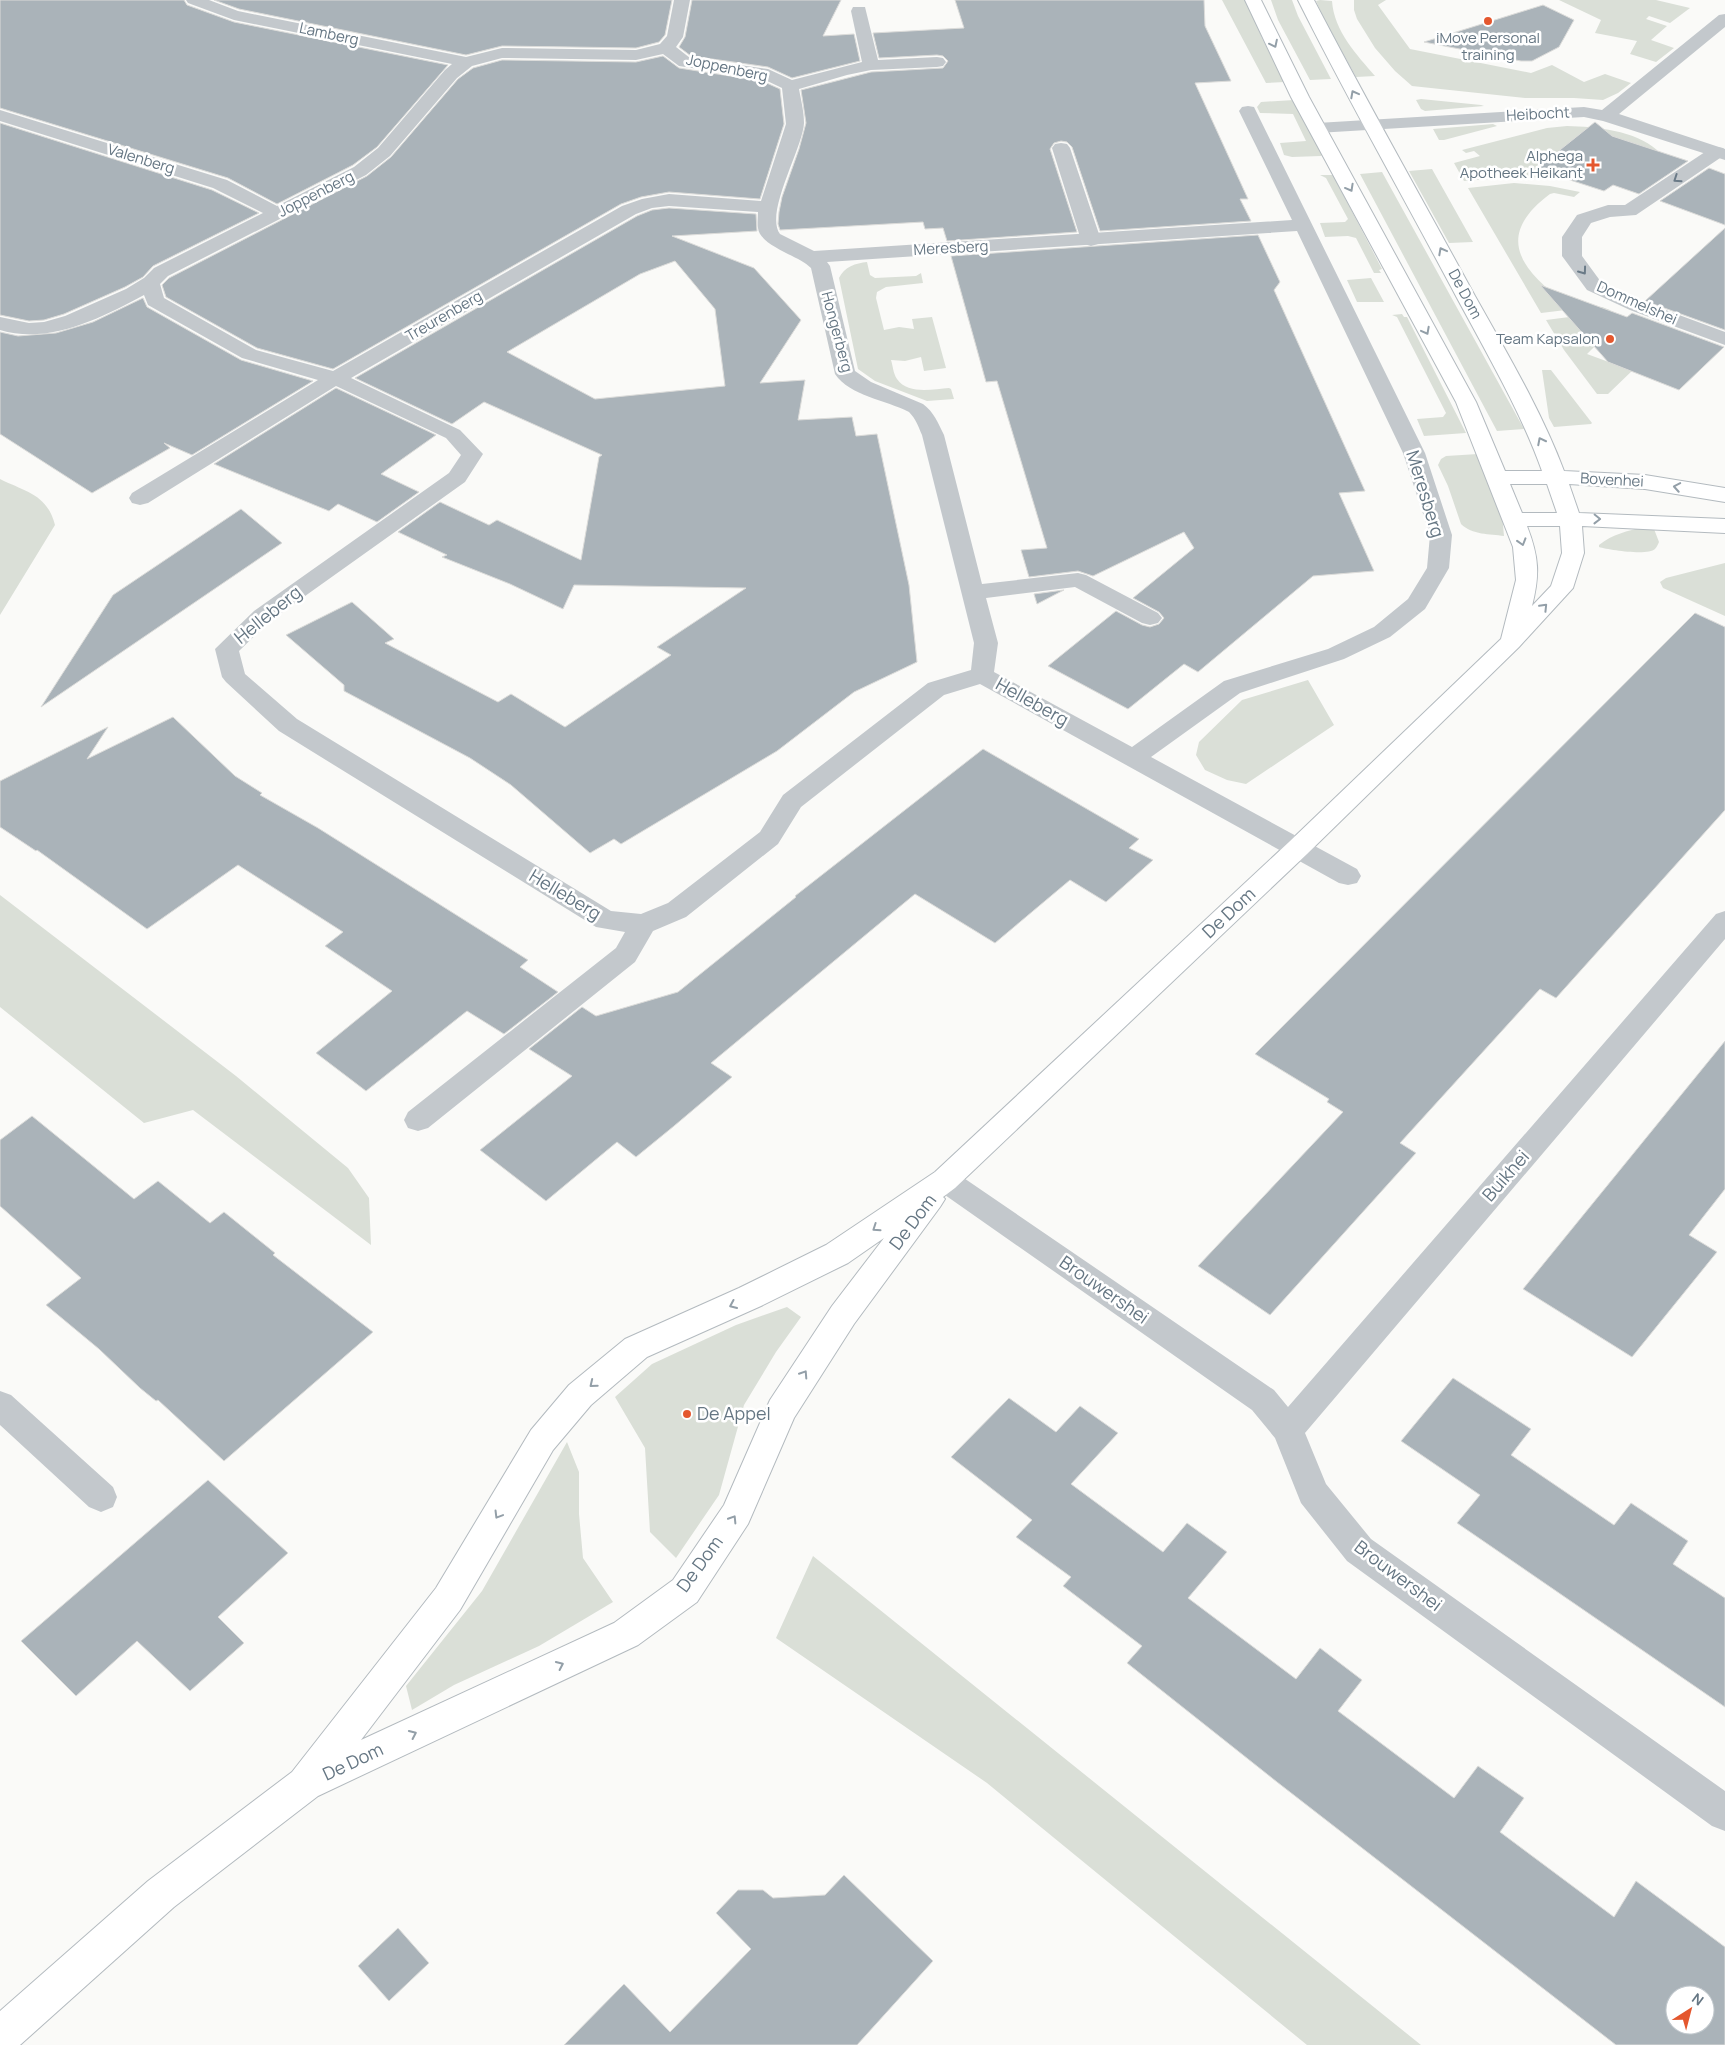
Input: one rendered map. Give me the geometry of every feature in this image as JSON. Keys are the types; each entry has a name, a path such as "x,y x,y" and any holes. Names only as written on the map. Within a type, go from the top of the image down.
{"street":[{"name":"Lamberg","path":"194,0 234,15 466,62"},
{"name":"Joppenberg","path":"151,284 161,272 360,171 384,152 451,74 466,62 502,53 636,55 666,48 675,37 682,0"},
{"path":"1253,0 1300,97 1466,402 1514,520 1524,547 1527,580 1511,642"},
{"name":"De Dom","path":"305,1784 448,1599 542,1440 580,1395 636,1348 837,1254 945,1180 1298,848 1511,642 1562,588 1573,553 1570,518 1544,446 1482,326 1391,158 1370,124 1306,0"},
{"path":"859,11 871,65"},
{"path":"1606,116 1725,19"},
{"name":"Joppenberg","path":"666,48 685,62 768,74 790,86"},
{"path":"811,257 773,238 767,230 768,207 795,124 790,86 844,70 871,65 936,62"},
{"name":"Meresberg","path":"1133,758 1232,687 1336,654 1382,632 1417,604 1438,568 1442,535 1414,453 1248,111"},
{"name":"Heibocht","path":"1317,128 1558,112 1584,112 1606,116"},
{"name":"Valenberg","path":"0,115 220,184 277,213"},
{"name":"Dommelshei","path":"1606,116 1722,151"},
{"path":"1061,148 1091,240"},
{"name":"Dommelshei","path":"1722,151 1629,211 1608,211 1584,219 1572,237 1572,256 1594,286 1637,306 1725,339"},
{"name":"Treurenberg","path":"140,498 335,378 630,210 649,203 669,200 768,207"},
{"name":"Meresberg","path":"811,257 1304,225"},
{"name":"Hongerberg","path":"811,257 820,266 845,374 854,382 914,406 924,415 934,435 986,643 982,675"},
{"path":"0,323 12,328 38,329 69,324 151,284 155,301 249,354 335,378"},
{"name":"Helleberg","path":"335,378 454,434 472,454 457,478 262,616 227,649 234,677 288,725 606,920 642,924 677,910 769,838 792,801 936,689 982,675 1348,876"},
{"name":"Bovenhei","path":"1497,478 1554,477 1644,482 1725,495"},
{"path":"1514,520 1570,518 1659,520 1725,526"},
{"path":"973,592 1078,580 1150,618"},
{"name":"Buikhei","path":"1288,1430 1725,921"},
{"path":"418,1120 626,955 642,924"},
{"name":"De Dom","path":"0,2037 161,1894 305,1784 626,1634 685,1590 736,1514 781,1410 843,1315 945,1180"},
{"name":"Brouwershei","path":"945,1180 1263,1400 1288,1430 1313,1493 1359,1550 1725,1813"},
{"path":"0,1405 101,1497"}],"shaded area":[{"path":"1222,0 1247,0 1262,38 1285,82 1266,83"},
{"path":"1271,0 1292,0 1298,16 1331,79 1310,80 1278,20"},
{"path":"1354,0 1386,0 1378,5 1410,49 1531,73 1552,65 1584,82 1605,74 1631,83 1618,93 1603,100 1525,98 1412,86 1395,71 1375,48 1357,19 1354,10"},
{"path":"1559,0 1656,0 1690,8 1670,23 1649,16 1646,19 1667,26 1651,40 1674,48 1656,62 1630,54 1637,41 1595,33 1601,20"},
{"path":"1316,1 1332,1 1337,22 1342,32 1354,51 1375,76 1356,77 1323,17"},
{"path":"1294,100 1321,156 1292,157 1284,155 1280,143 1306,141 1293,114 1260,113 1257,107 1261,102"},
{"path":"1416,100 1484,106 1425,111 1421,109"},
{"path":"1493,124 1497,126 1444,140 1439,140 1433,129"},
{"path":"1567,126 1615,131 1637,138 1657,150 1649,157 1581,133 1548,160 1535,156 1547,161 1547,178 1515,177 1464,181 1454,163 1480,156 1474,151 1466,153 1462,150 1547,128"},
{"path":"1432,169 1473,242 1449,243 1409,171"},
{"path":"1382,172 1524,429 1497,431 1360,174"},
{"path":"1320,175 1333,175 1382,269 1379,270 1381,273 1374,273 1356,238 1348,236 1325,237 1320,223 1345,222 1348,219 1326,178"},
{"path":"1514,183 1550,186 1580,192 1574,197 1550,194 1531,211 1521,227 1518,242 1522,256 1530,270 1542,284 1574,309 1541,313 1468,188"},
{"path":"867,262 870,275 875,278 916,276 921,273 923,283 886,287 877,292 876,298 884,330 899,327 914,329 912,319 932,317 946,368 924,371 921,357 905,361 891,360 894,372 902,384 914,389 949,388 954,399 927,401 875,381 858,369 839,278 851,266"},
{"path":"1371,278 1384,302 1357,302 1347,280"},
{"path":"1602,307 1610,310 1599,318 1577,327 1598,343 1587,354 1625,368 1661,343 1608,394 1597,394 1564,350 1546,320 1585,315"},
{"path":"1402,314 1404,317 1407,317 1466,433 1424,436 1417,419 1443,417 1446,413 1397,317 1392,315"},
{"path":"1542,370 1551,370 1591,424 1554,427 1549,418"},
{"path":"1478,454 1502,514 1504,536 1476,532 1465,528 1461,524 1448,486 1438,465 1441,459 1446,456"},
{"path":"0,479 27,491 41,500 47,507 55,525 0,615"},
{"path":"1644,527 1654,529 1659,542 1656,548 1651,551 1628,552 1599,547 1604,541 1615,536"},
{"path":"1725,563 1725,616 1663,588 1660,582 1666,578"},
{"path":"1308,680 1334,725 1246,784 1227,780 1205,770 1196,755 1199,742 1242,700"},
{"path":"0,895 236,1076 348,1168 369,1198 371,1245 193,1110 144,1123 0,1007"},
{"path":"787,1307 801,1317 776,1352 744,1405 719,1495 676,1558 650,1532 645,1448 615,1397 652,1364 736,1325"},
{"path":"567,1442 579,1472 579,1514 583,1558 613,1602 539,1646 454,1685 412,1710 406,1686 482,1591"},
{"path":"813,1556 1421,2045 1307,2045 987,1783 776,1638"}],"building":[{"path":"0,0 184,0 187,5 234,22 448,65 377,147 353,165 277,204 228,178 0,108"},
{"path":"214,0 672,0 665,35 659,42 636,48 502,46 466,55 239,9"},
{"path":"692,0 841,0 823,36 854,34 860,61 792,78 768,67 691,56 679,47 685,37"},
{"path":"955,0 1204,0 1205,26 1231,81 1195,83 1248,199 1240,199 1251,221 1100,231 1072,147 1067,142 1061,141 1054,143 1050,149 1077,232 947,241 943,228 925,229 923,222 780,230 778,224 782,197 806,123 801,90 871,72 943,68 948,61 943,56 937,55 879,58 873,33 964,28"},
{"path":"1543,5 1574,20 1559,47 1532,61 1521,61 1424,42"},
{"path":"663,56 679,68 762,81 780,89 784,124 760,199 669,192 641,197 621,204 333,369 257,348 166,297 162,285 169,278 367,176 391,157 458,79 473,68 502,60 636,62"},
{"path":"1595,122 1612,136 1688,161 1639,194 1613,185 1604,191 1536,169"},
{"path":"0,123 212,190 259,213 153,266 143,277 125,287 64,314 44,320 29,321 0,315"},
{"path":"1709,168 1725,174 1725,225 1660,201"},
{"path":"669,208 756,214 757,231 672,236 754,268 801,320 760,383 805,380 798,420 852,417 856,436 877,434 909,585 917,662 854,692 777,751 621,844 614,839 590,853 511,785 470,758 344,691 344,685 286,635 352,602 394,639 385,643 498,702 511,694 565,727 671,655 657,647 746,588 574,585 563,609 510,584 442,557 447,555 398,532 440,502 489,525 497,520 581,560 599,457 602,455 484,402 452,424 355,378 637,216 652,210","holes":["675,261 715,309 725,386 595,399 507,352 640,274"]},
{"path":"1725,228 1725,330 1645,301"},
{"path":"1258,235 1280,282 1274,290 1365,491 1339,493 1374,571 1313,576 1198,672 1184,664 1128,709 1048,666 1116,611 1142,625 1150,627 1159,624 1164,618 1159,612 1133,598 1194,548 1184,532 1093,576 1078,571 1029,577 1021,550 1047,548 997,381 986,382 951,256"},
{"path":"1540,285 1627,317 1632,313 1724,347 1679,390 1608,362"},
{"path":"143,298 147,307 241,360 313,381 192,455 164,443 170,448 92,493 0,434 0,332 18,336 56,333 93,322"},
{"path":"336,388 436,435 381,474 419,492 377,522 338,504 329,511 214,464"},
{"path":"241,509 282,543 41,707 113,595"},
{"path":"1064,590 1060,592 1037,604 1034,594"},
{"path":"1695,613 1725,627 1725,810 1556,998 1540,989 1400,1143 1416,1153 1270,1315 1198,1266 1343,1112 1327,1102 1329,1099 1255,1054"},
{"path":"173,717 235,776 262,793 260,795 318,828 528,960 520,967 558,992 504,1034 467,1011 366,1091 316,1053 392,991 325,946 343,932 238,865 147,929 37,850 0,827 0,781 108,727 87,759"},
{"path":"983,749 1139,839 1129,848 1153,860 1106,902 1070,880 995,943 915,894 711,1063 732,1077 674,1126 636,1157 617,1142 546,1201 480,1150 572,1076 529,1049 582,1007 596,1016 678,992 795,896"},
{"path":"1725,1041 1725,1189 1689,1235 1717,1252 1632,1357 1523,1289"},
{"path":"32,1116 134,1199 158,1181 210,1223 224,1212 275,1253 273,1255 373,1332 224,1461 158,1400 156,1401 140,1388 99,1349 46,1305 81,1278 0,1206 0,1140"},
{"path":"1453,1378 1531,1429 1511,1455 1614,1525 1631,1503 1688,1541 1673,1564 1725,1598 1725,1707 1457,1523 1480,1495 1401,1441"},
{"path":"1009,1398 1056,1432 1080,1406 1118,1433 1071,1484 1163,1552 1187,1523 1227,1552 1188,1598 1296,1679 1320,1648 1362,1680 1338,1711 1454,1798 1478,1766 1524,1798 1500,1832 1614,1917 1636,1881 1725,1947 1725,2045 1616,2045 1127,1663 1142,1646 1063,1586 1071,1577 1016,1537 1032,1520 951,1457"},
{"path":"208,1480 288,1553 218,1617 244,1643 190,1691 137,1641 76,1696 21,1641"},
{"path":"844,1875 933,1961 857,2045 564,2045 624,1984 670,2032 751,1949 716,1913 738,1890 763,1890 773,1898 825,1895"},
{"path":"398,1928 429,1963 389,2001 358,1966"}],"place":[{"name":"iMove Personal training","path":"1488,21"},
{"name":"Alphega Apotheek Heikant","path":"1593,165"},
{"name":"Team Kapsalon","path":"1610,339"},
{"name":"De Appel","path":"687,1414"}]}
